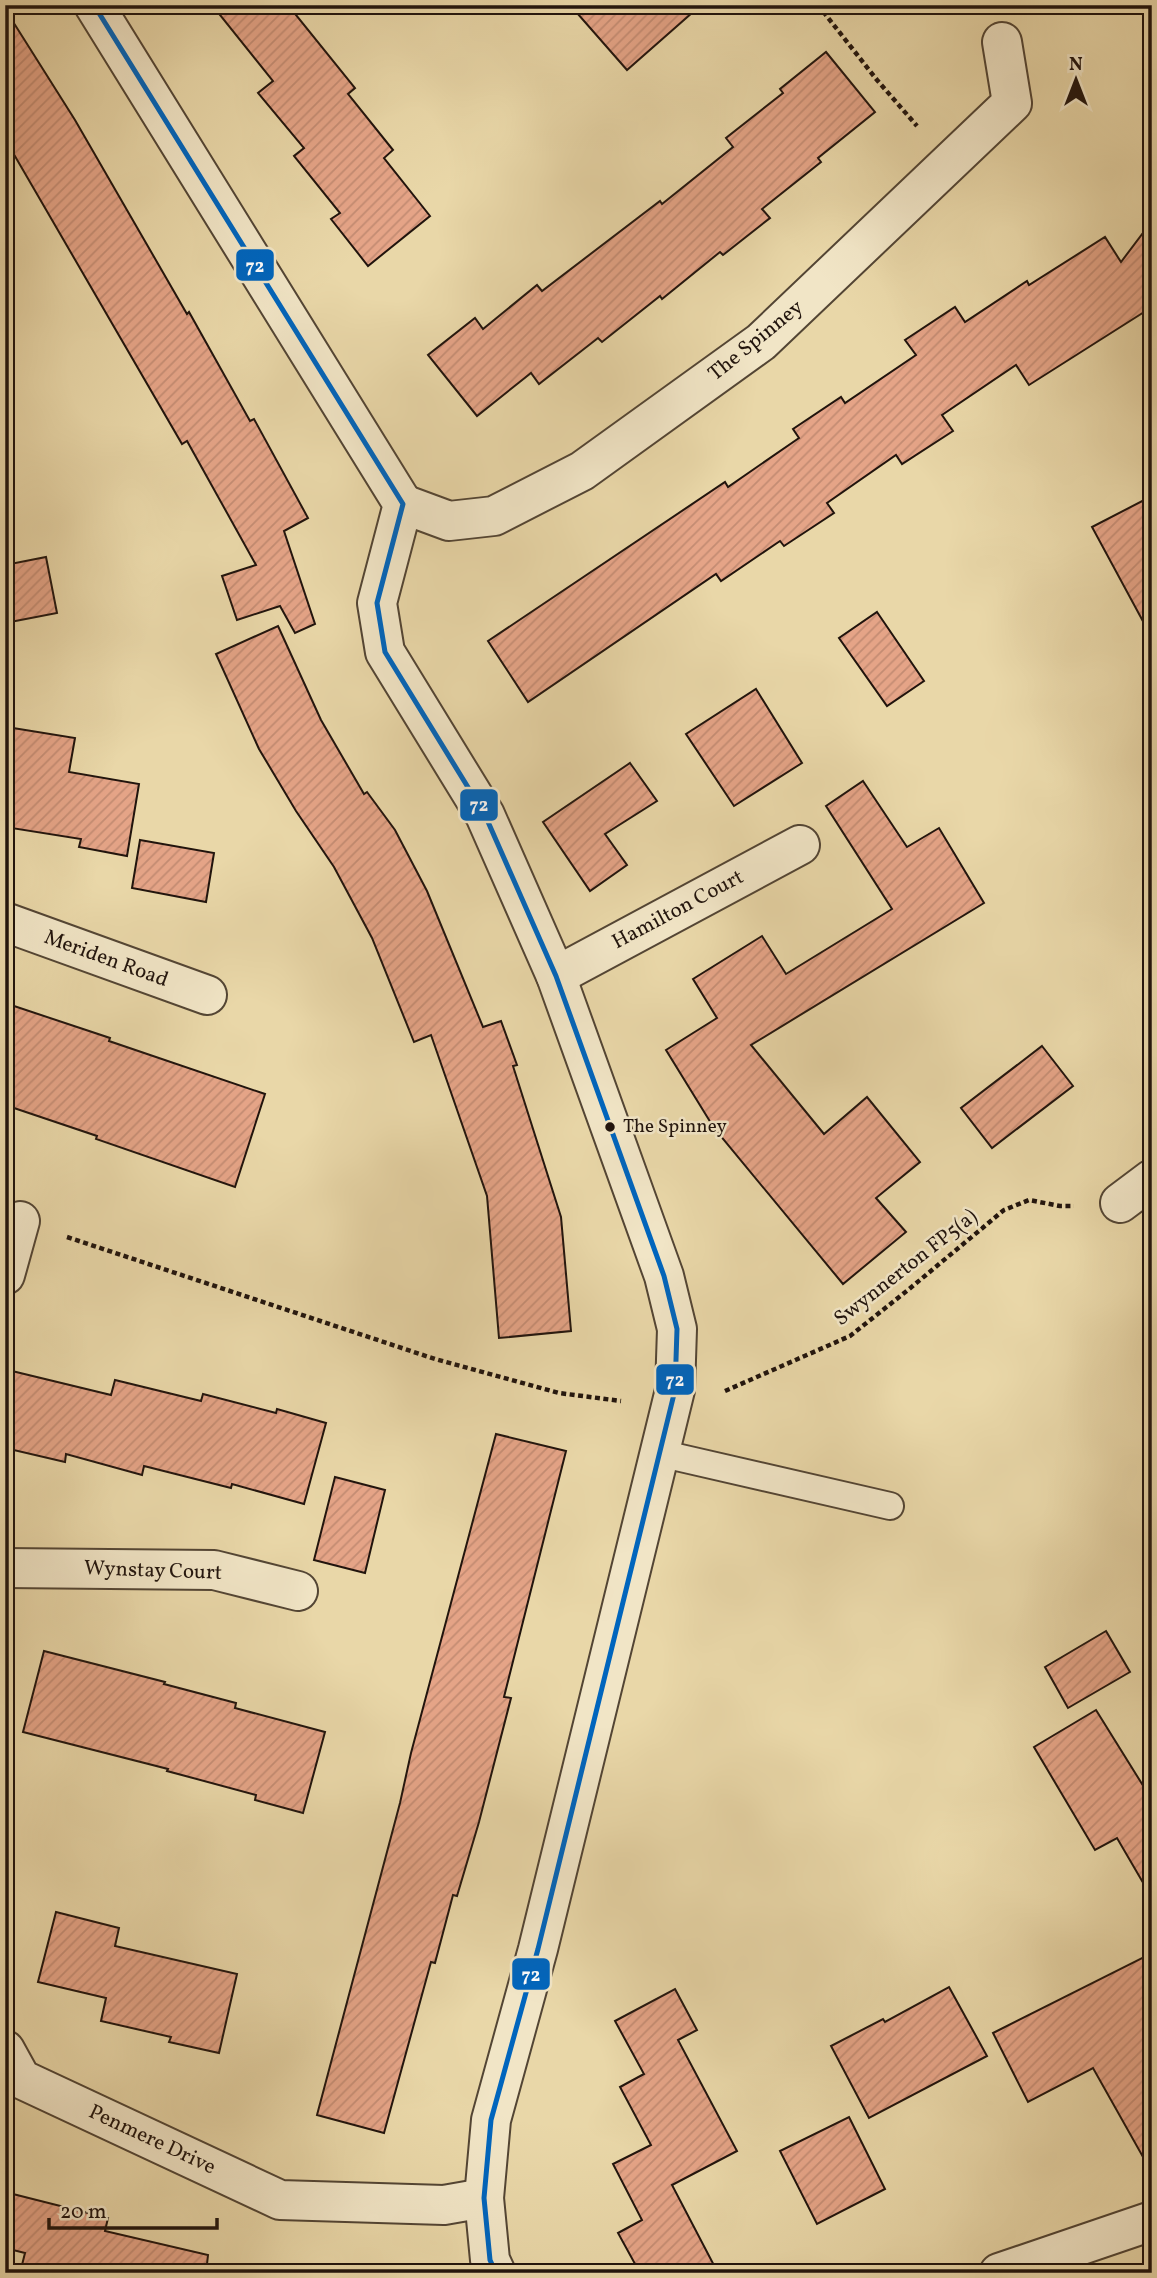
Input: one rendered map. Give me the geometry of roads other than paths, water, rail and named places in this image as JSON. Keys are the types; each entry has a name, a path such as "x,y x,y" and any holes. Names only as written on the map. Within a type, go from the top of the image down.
{"street":[{"path":"94,5 403,505 377,603 385,652 485,815 556,976 664,1276 677,1329 675,1390 538,1949 491,2120 484,2198 490,2260 496,2273"},
{"name":"The Spinney","path":"403,505 449,521 494,516 582,471 761,342 1012,103 1002,42"},
{"name":"Hamilton Court","path":"556,976 800,845"},
{"name":"Meriden Road","path":"5,922 207,995"},
{"path":"1120,1203 1152,1179"},
{"path":"5,1275 20,1221"},
{"name":"Wynstay Court","path":"5,1568 214,1570 298,1591"},
{"name":"Penmere Drive","path":"5,2050 21,2079 280,2200 444,2205 484,2198"},
{"path":"999,2273 1152,2221"}],"lane":[{"path":"659,1453 890,1506"}],"place":[{"name":"The Spinney","path":"610,1127"}]}
